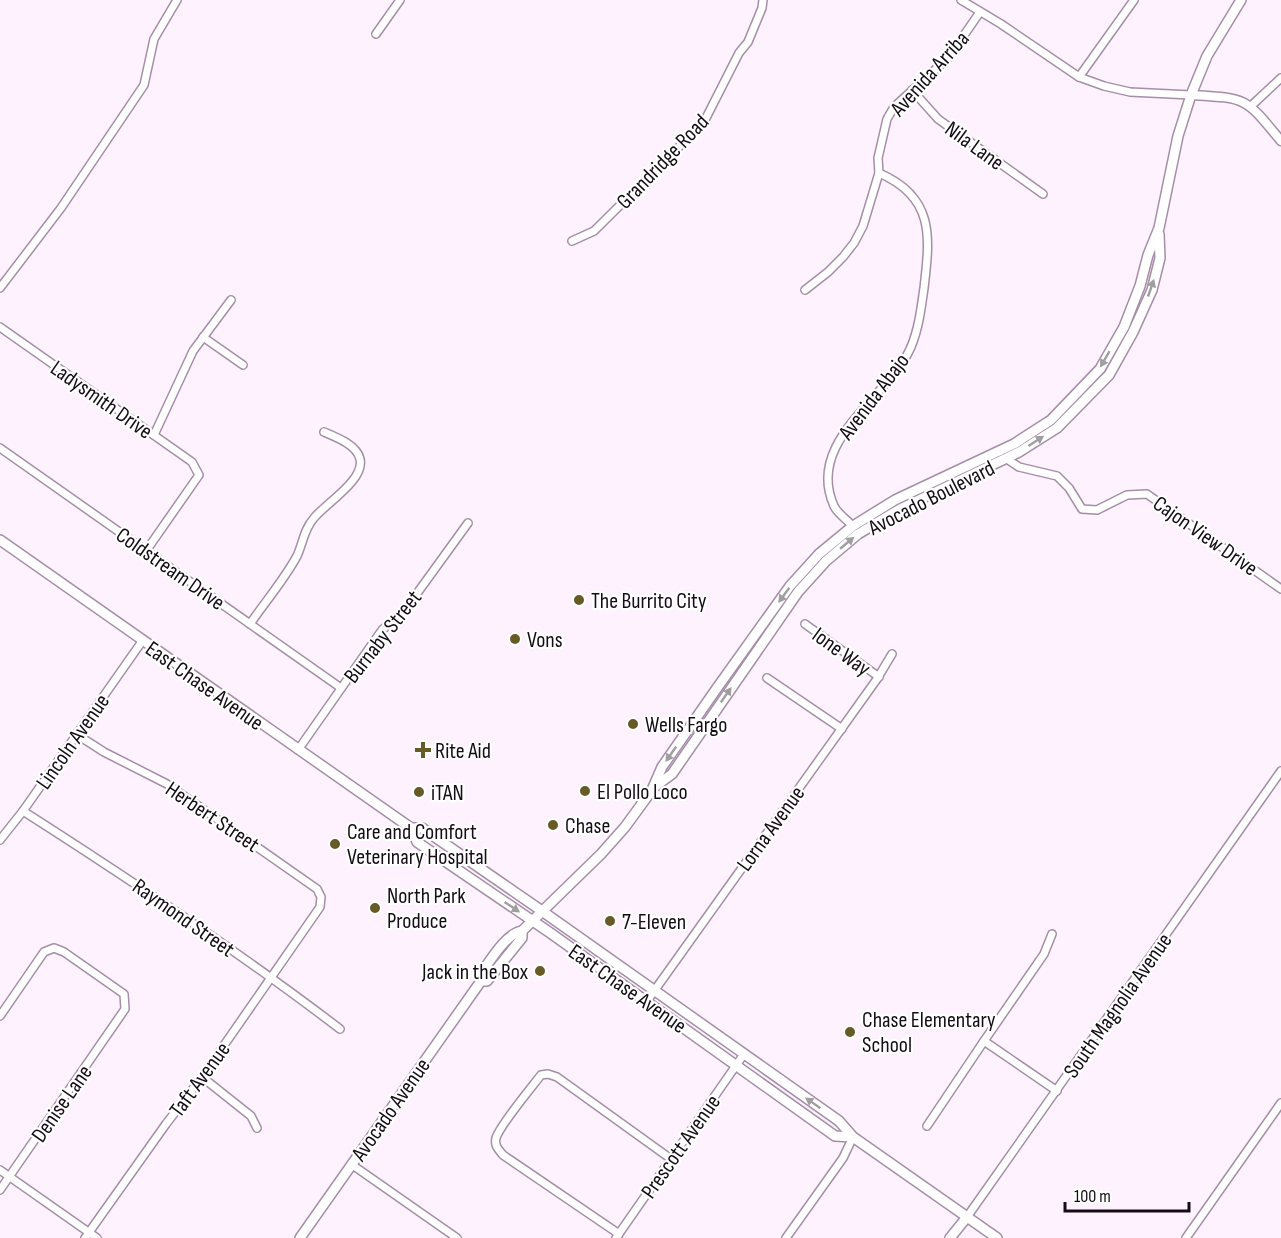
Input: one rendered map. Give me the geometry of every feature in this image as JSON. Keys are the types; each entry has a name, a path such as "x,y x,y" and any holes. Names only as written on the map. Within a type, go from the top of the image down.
{"main road":[{"name":"Avocado Boulevard","path":"542,911 626,827 652,790 662,767 790,586 819,554 853,526 895,500 1014,444 1050,420 1100,369 1124,327 1137,296 1148,255 1159,228 1178,136 1191,95 1207,57 1241,0"},
{"name":"Avocado Boulevard","path":"652,790 672,774 798,592 826,561 858,534 900,509 1006,459 1057,428 1109,375 1133,332 1152,290 1160,258 1159,228"},
{"name":"East Chase Avenue","path":"0,540 411,828 417,842 647,1001 835,1136 853,1137"},
{"name":"East Chase Avenue","path":"411,828 422,828 542,911 839,1121 853,1137 997,1238"},
{"name":"Avocado Avenue","path":"300,1238 481,981 479,976 492,958 516,932 522,931 542,911"},
{"name":"South Magnolia Avenue","path":"950,1238 967,1217"}],"street":[{"path":"0,288 61,208 144,85 154,39 177,0"},
{"path":"376,34 400,0"},
{"name":"Grandridge Road","path":"572,241 594,231 704,122 739,53 748,42 762,9 763,0"},
{"path":"961,0 1079,77 1130,92 1232,97 1251,106 1281,141"},
{"path":"1079,77 1134,0"},
{"name":"Avenida Arriba","path":"805,290 828,272 854,243 864,226 879,173 878,158 887,119 894,107 950,57 980,12"},
{"path":"1251,106 1281,78"},
{"name":"Nila Lane","path":"912,90 938,119 1043,194"},
{"name":"Avenida Abajo","path":"853,526 835,507 828,484 830,463 838,441 892,378 912,345 922,302 929,246 926,222 921,210 910,194 891,178 879,173"},
{"path":"154,435 188,362 203,337 231,300"},
{"name":"Ladysmith Drive","path":"0,327 192,462 199,475 146,551"},
{"path":"203,337 243,365"},
{"path":"250,624 297,555 301,540 312,520 356,478 360,467 357,452 340,439 324,432"},
{"name":"Coldstream Drive","path":"0,448 341,688"},
{"name":"Cajon View Drive","path":"1006,459 1019,467 1058,476 1069,488 1082,509 1097,510 1127,495 1147,494 1281,589"},
{"name":"Burnaby Street","path":"298,750 382,630 405,610 468,523"},
{"name":"Ione Way","path":"805,624 879,677"},
{"name":"Lincoln Avenue","path":"0,840 23,811 142,640"},
{"name":"Lorna Avenue","path":"647,1001 879,677 892,654"},
{"path":"767,678 842,729"},
{"name":"Herbert Street","path":"76,734 104,753 167,784 317,889 321,897 320,907 312,919"},
{"name":"South Magnolia Avenue","path":"967,1217 1281,771"},
{"name":"Raymond Street","path":"23,811 97,857 272,977 340,1029"},
{"name":"Taft Avenue","path":"86,1235 202,1077 312,919"},
{"path":"927,1126 1044,954 1052,934"},
{"name":"Denise Lane","path":"0,1016 44,952 54,948 64,952 123,994 126,1003 121,1015 0,1190"},
{"path":"984,1041 1057,1091"},
{"name":"Prescott Avenue","path":"617,1236 744,1054"},
{"path":"617,1236 503,1155 496,1147 495,1139 502,1128 541,1075 548,1074 557,1077 672,1159"},
{"path":"202,1077 251,1116 257,1128"},
{"path":"1186,1238 1281,1103"},
{"path":"786,1238 843,1158 853,1137"},
{"path":"351,1164 457,1238"},
{"path":"0,1170 86,1235 97,1238"}],"place":[{"name":"The Burrito City","path":"579,600"},
{"name":"Vons","path":"515,639"},
{"name":"Wells Fargo","path":"633,724"},
{"name":"Rite Aid","path":"423,750"},
{"name":"El Pollo Loco","path":"585,791"},
{"name":"iTAN","path":"419,792"},
{"name":"Chase","path":"553,825"},
{"name":"Care and Comfort Veterinary Hospital","path":"335,844"},
{"name":"North Park Produce","path":"375,908"},
{"name":"7-Eleven","path":"610,921"},
{"name":"Jack in the Box","path":"540,971"},
{"name":"Chase Elementary School","path":"850,1032"}]}
